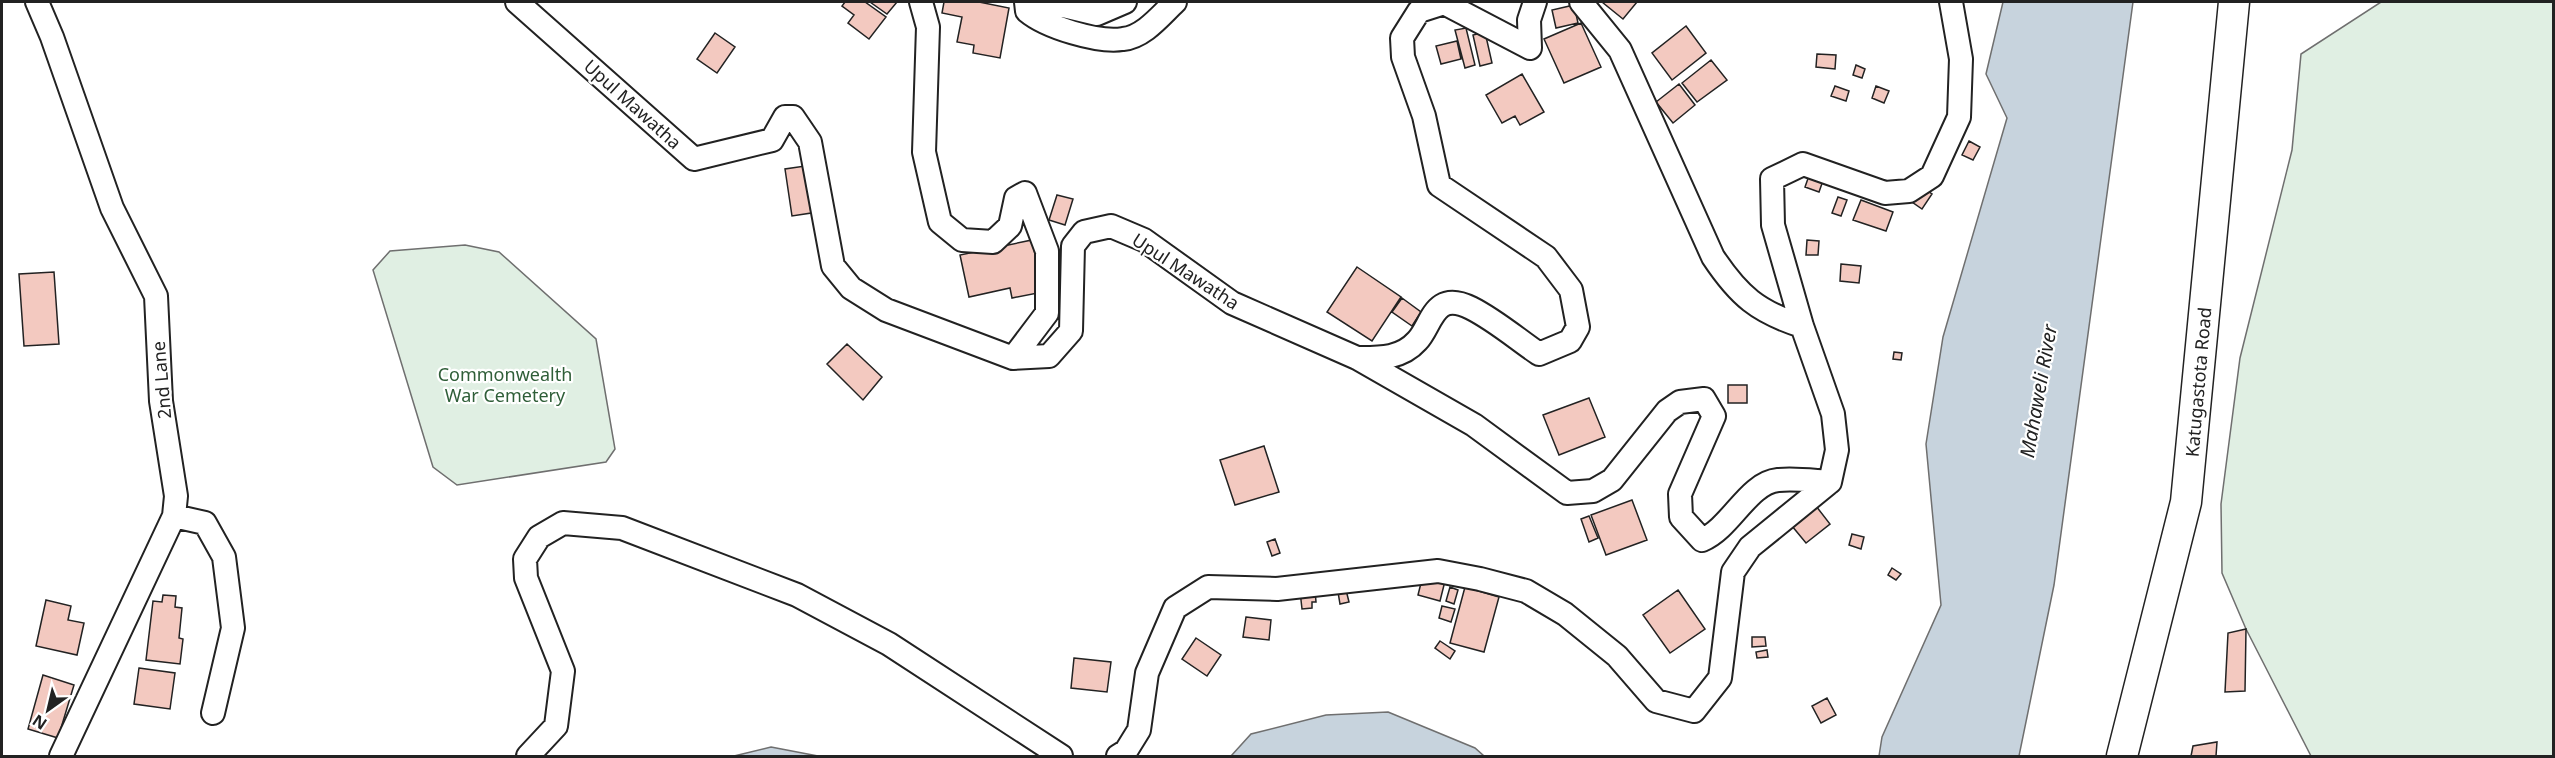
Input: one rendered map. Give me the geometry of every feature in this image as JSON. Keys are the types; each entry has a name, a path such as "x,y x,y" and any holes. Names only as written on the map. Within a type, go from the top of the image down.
{"main road":[{"name":"Katugastota Road","path":"2122,756 2186,502 2234,2"}],"street":[{"name":"2nd Lane","path":"37,2 52,37 112,208 156,296 161,401 176,496 174,516 62,756"},
{"name":"Upul Mawatha","path":"517,2 694,159 772,140 785,117 793,117 810,142 833,266 851,288 886,310 1013,358 1049,356 1071,331 1073,246 1084,232 1111,226 1144,240 1232,303 1357,358 1474,425 1567,493 1593,491 1612,480 1667,411 1680,402 1704,399 1714,416 1680,494 1681,517 1702,540 1716,534 1757,489 1776,480 1830,482"},
{"path":"921,2 928,27 924,152 939,222 962,240 993,242 1010,226 1016,198 1025,193 1047,251 1047,313 1013,358"},
{"path":"1026,2 1027,11 1037,20 1074,33 1124,39 1151,25 1175,2"},
{"path":"1047,2 1097,14 1125,2"},
{"path":"1357,358 1393,357 1418,341 1431,313 1448,303 1469,307 1539,354 1570,341 1578,327 1571,290 1546,257 1439,185 1424,116 1403,57 1402,38 1419,11 1444,3 1530,48 1529,20 1535,2"},
{"path":"1581,2 1620,50 1713,257 1732,285 1773,316 1802,326"},
{"path":"1118,756 1125,752 1139,730 1147,673 1175,608 1208,587 1277,588 1438,571 1480,579 1526,591 1565,614 1617,656 1656,701 1694,711 1720,678 1733,572 1750,547 1830,482 1837,450 1833,414 1802,326 1773,225 1772,179 1803,164 1885,193 1909,191 1932,176 1959,117 1961,60 1951,2"},
{"path":"174,516 206,523 224,557 233,628 213,713"},
{"path":"528,756 536,751 556,726 563,671 526,578 525,559 539,537 563,523 622,528 797,595 889,644 1061,756"}],"green space":[{"path":"2381,2 2553,2 2553,756 2311,756 2246,629 2222,573 2221,504 2240,358 2292,150 2301,54"},
{"name":"Commonwealth War Cemetery","path":"465,245 499,252 596,339 615,449 606,462 457,485 433,467 373,270 390,251"}],"water":[{"name":"Mahaweli River","path":"2003,2 2133,2 2054,585 2019,756 1879,756 1882,737 1941,605 1926,444 1943,337 2007,118 1986,74"},
{"path":"1388,712 1475,748 1484,756 1231,756 1251,734 1326,715"},
{"path":"771,747 818,756 734,756"}],"building":[{"path":"845,2 865,2 886,17 869,39 848,23 854,15 842,6"},
{"path":"870,2 897,2 887,14"},
{"path":"944,2 979,2 1009,8 1000,58 973,53 974,45 957,42 962,17 942,13"},
{"path":"1602,2 1637,2 1623,19"},
{"path":"1574,5 1578,23 1556,28 1552,10"},
{"path":"1581,23 1601,67 1564,83 1544,39"},
{"path":"1686,26 1706,53 1672,80 1652,53"},
{"path":"1466,28 1475,65 1465,68 1455,30"},
{"path":"1485,32 1492,63 1480,66 1473,35"},
{"path":"715,33 735,47 717,73 697,59"},
{"path":"1457,41 1461,59 1441,64 1436,46"},
{"path":"1817,54 1836,55 1835,69 1816,67"},
{"path":"1711,60 1727,80 1697,102 1682,83"},
{"path":"1856,65 1865,69 1862,78 1853,75"},
{"path":"1522,74 1544,112 1520,125 1515,116 1502,123 1486,95"},
{"path":"1679,84 1695,105 1673,123 1656,102"},
{"path":"1835,86 1849,91 1846,101 1831,96"},
{"path":"1876,86 1889,91 1884,103 1872,98"},
{"path":"1969,141 1980,147 1973,160 1962,155"},
{"path":"805,166 811,213 792,216 785,169"},
{"path":"1811,170 1825,175 1819,192 1805,187"},
{"path":"1922,187 1932,194 1922,209 1912,202"},
{"path":"1057,195 1073,199 1065,225 1049,220"},
{"path":"1838,197 1847,200 1841,216 1832,213"},
{"path":"1861,200 1893,212 1886,231 1853,220"},
{"path":"1032,240 1043,292 1012,298 1010,288 969,297 960,255"},
{"path":"1807,240 1819,241 1818,255 1806,255"},
{"path":"1841,264 1861,266 1859,283 1840,281"},
{"path":"1357,267 1401,297 1372,341 1327,312"},
{"path":"54,272 59,344 24,346 19,274"},
{"path":"1402,298 1421,312 1412,326 1392,312"},
{"path":"847,344 882,377 863,400 827,364"},
{"path":"1894,352 1902,353 1901,360 1893,359"},
{"path":"1728,385 1747,385 1747,403 1728,403"},
{"path":"1589,398 1605,437 1559,455 1543,415"},
{"path":"1264,446 1279,492 1235,505 1220,460"},
{"path":"1632,500 1647,540 1606,555 1591,515"},
{"path":"1816,506 1830,524 1806,543 1792,526"},
{"path":"1589,516 1598,538 1589,542 1581,519"},
{"path":"1852,534 1864,537 1861,549 1849,545"},
{"path":"1275,539 1280,553 1272,556 1267,542"},
{"path":"1892,568 1901,574 1896,580 1888,575"},
{"path":"1423,575 1445,581 1440,601 1418,595"},
{"path":"1450,587 1458,590 1454,604 1446,601"},
{"path":"1465,587 1499,597 1484,652 1450,643"},
{"path":"1315,590 1316,602 1312,602 1312,608 1302,609 1300,591"},
{"path":"1346,590 1349,602 1340,604 1338,592"},
{"path":"1678,590 1705,629 1670,653 1643,615"},
{"path":"163,595 176,596 175,607 182,608 179,638 183,639 180,664 146,660 153,601 162,602"},
{"path":"46,600 71,606 68,620 84,623 77,655 36,646"},
{"path":"1442,606 1455,609 1451,622 1439,618"},
{"path":"1246,617 1271,620 1269,640 1243,637"},
{"path":"2246,629 2245,691 2225,692 2228,633"},
{"path":"1752,637 1765,637 1766,646 1752,647"},
{"path":"1196,638 1221,655 1207,676 1182,659"},
{"path":"1440,641 1455,651 1450,659 1435,648"},
{"path":"1767,650 1768,657 1757,658 1756,652"},
{"path":"1074,658 1111,662 1107,692 1071,688"},
{"path":"139,668 175,673 170,709 134,704"},
{"path":"43,675 74,685 58,738 28,729"},
{"path":"1827,698 1836,715 1821,723 1812,706"},
{"path":"2217,742 2216,756 2191,756 2193,746"}]}
